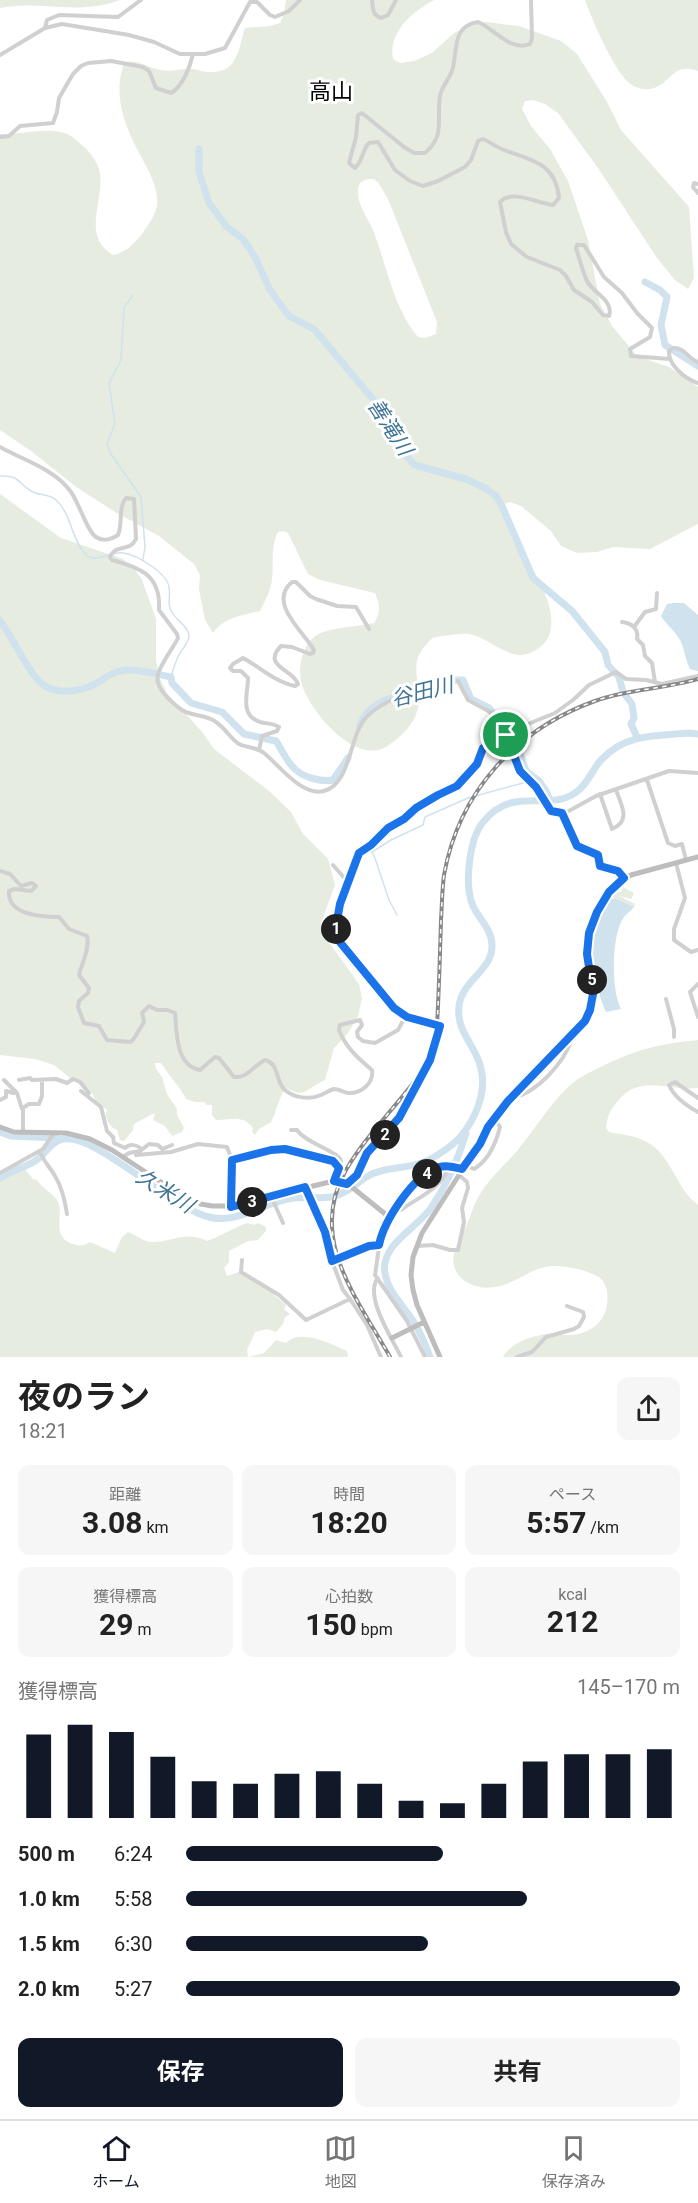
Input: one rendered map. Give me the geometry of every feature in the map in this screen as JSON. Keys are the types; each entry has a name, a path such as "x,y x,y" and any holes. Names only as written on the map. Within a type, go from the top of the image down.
{"main road":[{"path":"440,1357 423,1323 412,1290 411,1275 417,1246 461,1169 495,1119 511,1098 585,1021 590,1010 592,983 587,944 592,923 609,892 624,878 698,857"},
{"path":"0,1127 22,1132 54,1132 90,1139 123,1157 153,1178 201,1204 231,1207 334,1181 347,1184 389,1217 410,1190 435,1168 461,1169"},
{"path":"392,1338 423,1323"}],"street":[{"path":"45,28 47,20 59,15 118,16 141,0"},
{"path":"0,55 45,28 62,24 80,25 154,42 180,54 217,51 225,48 249,2 257,2 275,17 289,11 300,0"},
{"path":"372,0 373,11 381,18 388,15 396,0"},
{"path":"531,0 532,38 530,44 525,46 512,44 478,22 471,23 460,32 455,46 455,61 440,97 440,127 432,146 427,151 420,154 414,153 362,113 357,118 356,137 350,163 355,168 362,161 366,146 369,143 378,142 395,170 416,184 430,185 468,164 478,141 483,139 543,164 550,172 559,198 553,205 508,196 502,200 500,202 511,244 526,257 560,270 574,290 592,302 603,315 609,316 610,311 605,300 587,280 576,248 584,245 604,277 622,292 637,313 652,328 650,337 630,350 631,356 670,359"},
{"path":"0,137 9,136 20,126 53,123 59,98 73,74 81,66 88,63 111,61 143,67 149,71 156,88 171,93 178,87 190,67 193,54"},
{"path":"698,184 694,183 693,187 698,193"},
{"path":"698,363 677,348 669,351 670,359 685,377 698,383"},
{"path":"0,447 49,473 67,487 78,503 92,532 101,540 113,539 118,535 121,526 122,503 126,498 134,500 135,539 133,545 116,549 110,557 112,560 144,572 155,583 160,596 159,610 177,633 178,638 162,664 158,683 180,709 217,722 236,742 259,750 289,777 315,791 324,791 341,776 360,726 378,707 422,690 458,681 468,700 490,712 506,735 520,771 538,790 551,811 562,813 600,794 669,771 698,773"},
{"path":"259,750 262,736 277,731 279,727 256,720 251,716 245,704 248,678 241,671 233,671 230,668 243,658 286,684 295,686 298,684 297,679 274,659 281,646 292,646 310,654 314,653 290,620 284,595 287,586 296,582 316,599 337,606 356,607 369,629"},
{"path":"634,627 645,612 656,609 657,593"},
{"path":"622,622 630,623 638,634 645,656 652,663 655,682"},
{"path":"347,1184 357,1175 367,1153 399,1118 425,1072 438,1040 440,1026 405,1017 394,1008 339,941 336,926 340,904 359,853 416,808 457,786 477,764 483,748 555,713 588,685 616,672 626,679 668,684 698,676"},
{"path":"647,780 668,843 675,846 682,844 686,860"},
{"path":"600,794 612,829 625,818 616,790"},
{"path":"562,813 577,846 598,855 600,866 618,871 624,878"},
{"path":"676,863 685,898 674,929 674,940 691,952 698,951"},
{"path":"333,865 348,881"},
{"path":"0,871 10,874 21,886 32,883 36,886 32,891 15,889 9,891 11,902 20,909 31,915 59,917 69,929 87,936 85,960 79,975 89,988 88,993 79,1001 78,1007 84,1023 99,1026 107,1040 130,1042 133,1040 144,1022 142,1013 149,1006 157,1010 172,1010 175,1013 176,1040 179,1048 188,1064 195,1069 200,1070 215,1058 219,1058 234,1077 240,1077 265,1060 270,1062 276,1070 285,1090 293,1095 309,1098 334,1089 346,1093 356,1092 367,1085 371,1079 372,1070 345,1044 339,1030 340,1025 360,1020 362,1024 357,1032 358,1037 363,1041 375,1043 398,1030 405,1017"},
{"path":"698,984 690,992 698,1017"},
{"path":"666,999 674,1037"},
{"path":"511,1098 523,1096 544,1079 569,1047 572,1036"},
{"path":"19,1080 56,1079 67,1083 73,1079 82,1084 89,1093"},
{"path":"4,1080 15,1092 23,1109 22,1132"},
{"path":"23,1109 29,1104 39,1104 42,1096 42,1080"},
{"path":"698,1098 675,1082 669,1085 683,1103 698,1112"},
{"path":"0,1100 6,1096 6,1091 15,1092"},
{"path":"81,1092 103,1110 107,1131 112,1135 114,1143 125,1148 128,1145 142,1149"},
{"path":"417,1246 433,1245 458,1250 464,1222 462,1208 468,1188 461,1169 474,1169 486,1159 500,1126 495,1119"},
{"path":"291,1130 297,1130 304,1140 340,1158 341,1163 334,1181"},
{"path":"0,1173 40,1151 54,1132"},
{"path":"123,1157 149,1144 158,1145 162,1149 172,1145"},
{"path":"136,1155 171,1152 203,1144 227,1147 232,1160 231,1207"},
{"path":"232,1160 271,1150 285,1149 333,1161 339,1168"},
{"path":"40,1151 66,1200 67,1214"},
{"path":"396,1207 400,1210 434,1189 449,1167"},
{"path":"306,1189 325,1232 332,1261 343,1290 367,1325 381,1357"},
{"path":"272,1197 283,1223"},
{"path":"389,1217 381,1234 375,1270 377,1280 412,1328 425,1357"},
{"path":"332,1261 369,1246 379,1245"},
{"path":"242,1260 241,1272 279,1295 306,1320 350,1299"},
{"path":"377,1280 373,1287 374,1298 401,1357"},
{"path":"517,1357 532,1352 546,1337 567,1332 579,1326 584,1317 583,1312 567,1306"}],"shaded area":[{"path":"0,0 120,0 89,7 15,6 0,8"},
{"path":"286,0 434,0 410,17 398,32 392,49 393,59 400,63 414,61 432,53 454,33 472,24 487,22 519,26 561,41 577,54 607,102 621,130 689,207 694,278 688,289 675,280 657,258 598,168 558,113 545,104 533,100 525,101 522,109 531,126 550,149 568,181 588,240 600,304 612,326 637,356 669,367 698,387 698,524 650,549 613,547 597,552 577,553 561,546 551,531 521,506 510,502 504,504 509,526 538,578 549,606 551,620 549,636 545,643 536,650 519,655 469,634 432,638 418,657 416,670 419,705 416,716 402,734 379,750 356,747 334,731 308,698 300,673 305,649 314,637 332,630 374,623 379,609 375,593 320,580 308,574 288,533 278,532 273,550 271,583 260,611 228,620 213,633 205,620 199,589 200,575 194,564 159,536 115,512 75,486 0,430 0,134 60,132 73,137 86,148 96,162 101,180 96,215 98,237 103,247 113,255 122,252 142,234 157,206 153,181 131,136 122,111 119,86 125,62 134,62 164,71 191,69 218,72 231,65 235,59 245,28 280,23","holes":["370,179 378,182 388,199 437,322 436,334 425,338 418,337 402,313 373,230 359,201 360,183"]},
{"path":"585,0 698,0 698,71 684,69 678,71 651,89 631,84 609,55"},
{"path":"0,494 61,538 123,559 134,568 142,580 156,619 156,659 159,677 167,693 203,733 214,749 269,791 291,812 303,834 328,859 335,885 321,923 323,934 359,984 362,998 358,1016 348,1033 334,1048 325,1080 298,1093 286,1088 271,1122 259,1129 255,1135 252,1132 253,1128 245,1121 240,1119 216,1120 212,1115 212,1105 186,1099 161,1063 155,1063 184,1128 182,1132 172,1136 165,1126 153,1120 155,1114 152,1114 134,1124 133,1130 124,1141 120,1140 117,1130 108,1122 107,1110 96,1101 80,1080 70,1078 54,1065 35,1059 0,1055"},
{"path":"623,887 634,893 631,899 619,896 635,904 634,907 617,899 606,898 610,892 621,892"},
{"path":"698,1040 698,1088 655,1085 635,1088 626,1093 615,1105 609,1114 606,1128 609,1132 636,1137 654,1147 668,1162 690,1198 698,1205 698,1357 503,1357 516,1344 534,1336 573,1335 596,1326 606,1311 607,1294 605,1285 599,1277 566,1267 539,1268 510,1283 487,1288 471,1285 459,1276 453,1262 454,1254 483,1190 517,1151 554,1102 577,1080 618,1059 640,1051"},
{"path":"24,1168 57,1200 62,1237 76,1245 90,1242 115,1253 122,1237 128,1232 150,1242 185,1237 207,1241 247,1223 254,1225 258,1223 266,1227 266,1231 258,1240 248,1241 229,1251 229,1262 224,1268 227,1276 239,1272 265,1287 286,1305 284,1309 290,1314 285,1317 283,1324 276,1332 267,1329 255,1332 247,1350 248,1357 0,1357 0,1179"},
{"path":"299,1337 307,1337 347,1351 348,1357 248,1357 264,1353 276,1340 286,1343"}],"water":[{"path":"684,603 698,615 698,671 690,669 680,640 661,616 667,604"},
{"path":"609,899 617,899 634,907 620,925 615,949 615,989 621,1009 606,1012 598,989 592,935 597,917"}],"waterway":[{"name":"善滝川","path":"199,149 199,172 209,203 226,226 243,239 255,257 270,290 289,316 314,329 383,411 400,448 414,465 466,479 496,496 533,578 572,611 605,652 608,665 619,677 623,692 632,704 634,718 631,724 637,737"},
{"path":"645,282 660,290 667,297 661,325 665,345 698,366"},
{"path":"133,295 124,308 121,360 109,383 115,424 107,444 111,454 141,497 145,547 143,559"},
{"path":"0,476 14,478 31,491 56,500 65,512 81,549 86,555 98,558 119,553 130,554 163,576 169,587 171,611 187,629 189,635 187,643 176,660 171,677"},
{"name":"谷田川","path":"0,621 32,673 50,688 74,691 126,670 171,677 172,683 191,703 222,712 244,734 276,741 290,764 304,775 319,780 333,780 348,758"},
{"name":"谷田川","path":"441,683 463,680 471,699 489,708 507,731 521,756 526,771 539,781 550,800"},
{"name":"谷田川","path":"360,725 373,707 408,692"},
{"name":"久米川","path":"0,1178 35,1161 56,1142 74,1140 111,1157 193,1211 209,1217 229,1218 278,1201 332,1197 347,1191 376,1172 418,1164 436,1156 452,1145 469,1124 476,1113 482,1087 479,1062 462,1029 459,1014 461,997 488,961 492,945 488,929 470,897 469,862 479,829 495,810 507,804 519,801 554,800 575,793 583,786 602,759 622,744 642,737 698,734"},
{"path":"359,855 372,852 423,825 425,817 468,798 534,778"},
{"path":"372,852 389,900 397,915"},
{"path":"0,1132 11,1136 57,1138"},
{"path":"430,1357 415,1324 390,1287 385,1273 385,1263 394,1245 425,1215 436,1200 451,1172 466,1133"}],"railway":[{"path":"390,1357 351,1290 341,1267 334,1243 332,1220 335,1195 346,1170 362,1146 417,1078 432,1046 437,1025 444,875 463,816 478,790 496,767 517,746 541,728 595,701 633,691 698,679"}],"district":[{"name":"高山","path":"331,91"}],"route":[{"path":"506,735 520,771 536,787 551,811 562,813 575,844 598,855 600,866 618,871 624,878 617,882 609,892 597,912 589,933 587,954 593,994 590,1010 576,1033 548,1058 508,1101 488,1127 480,1144 462,1169 435,1168 400,1201 389,1217 381,1234 379,1245 369,1246 332,1261 325,1232 305,1187 231,1207 232,1160 278,1148 285,1149 333,1161 339,1168 334,1181 347,1184 357,1175 367,1153 394,1126 425,1072 438,1040 440,1026 401,1014 339,941 336,926 340,904 359,853 416,808 438,795 453,790 475,767 483,748 506,735"}]}
